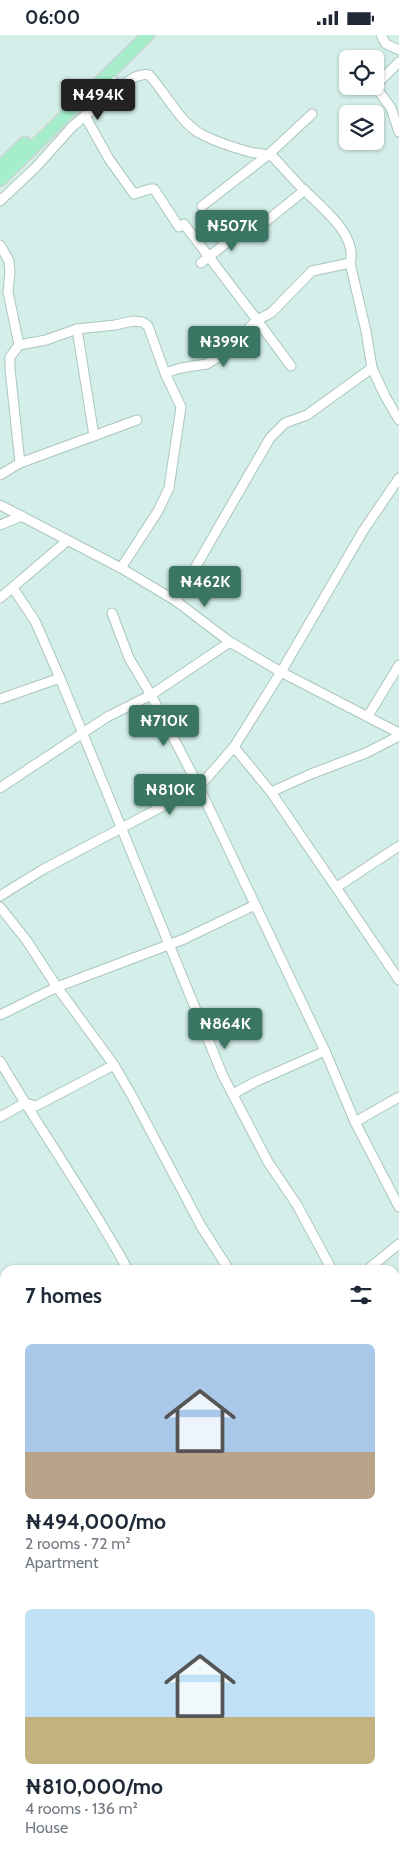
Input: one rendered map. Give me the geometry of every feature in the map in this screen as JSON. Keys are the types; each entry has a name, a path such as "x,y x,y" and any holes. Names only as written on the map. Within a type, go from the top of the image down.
{"highway":[{"path":"0,180 50,131 76,99 136,35"},
{"path":"0,167 76,99 106,76 148,35"}],"street":[{"path":"380,35 386,44 399,51"},
{"path":"384,77 399,62"},
{"path":"0,201 36,167 60,139 119,86 142,75 149,75 187,124 202,135 251,152 268,155 283,167 333,217 348,241 352,257 350,263 364,321 372,368 399,420"},
{"path":"106,76 119,86"},
{"path":"382,95 391,108 399,132"},
{"path":"202,206 268,155 312,114"},
{"path":"85,116 109,159 134,194 154,189 258,320 290,366"},
{"path":"50,131 60,139"},
{"path":"201,263 208,256 252,228 305,190"},
{"path":"0,245 9,261 8,292 19,345"},
{"path":"165,373 181,368 207,364 226,353 258,320 271,313 312,271 350,263"},
{"path":"0,359 10,357 19,345 46,340 77,329 133,321 143,322 148,326 165,373 181,407 168,488 158,511 121,568"},
{"path":"77,329 94,436"},
{"path":"10,357 20,463"},
{"path":"176,601 270,437 285,423 307,415 372,368"},
{"path":"0,475 20,463 137,420"},
{"path":"0,896 42,870 123,829 199,787 234,747 281,672 363,531 399,478"},
{"path":"0,505 121,568 176,601 230,642 281,672 368,716 399,735 366,753 271,792"},
{"path":"0,525 22,515"},
{"path":"0,599 67,541"},
{"path":"13,588 35,621 60,678 123,829 168,946 223,1076 268,1162 297,1205 329,1265"},
{"path":"112,613 129,658 151,695 199,787 326,1051 355,1122 399,1207"},
{"path":"0,788 107,717 151,695 230,642"},
{"path":"368,716 399,665"},
{"path":"0,699 60,678"},
{"path":"234,747 271,792 399,980"},
{"path":"337,887 399,846"},
{"path":"0,1015 56,987 168,946 255,905"},
{"path":"0,907 27,941 56,987 114,1065 200,1226 226,1265"},
{"path":"233,1094 255,1082 326,1051"},
{"path":"0,1061 24,1103 102,1223 125,1265"},
{"path":"0,1117 24,1103 36,1106 114,1065"},
{"path":"355,1122 399,1097"},
{"path":"373,1265 399,1244"}],"shaded area":[{"path":"0,35 399,35 399,1265 0,1265"}]}
